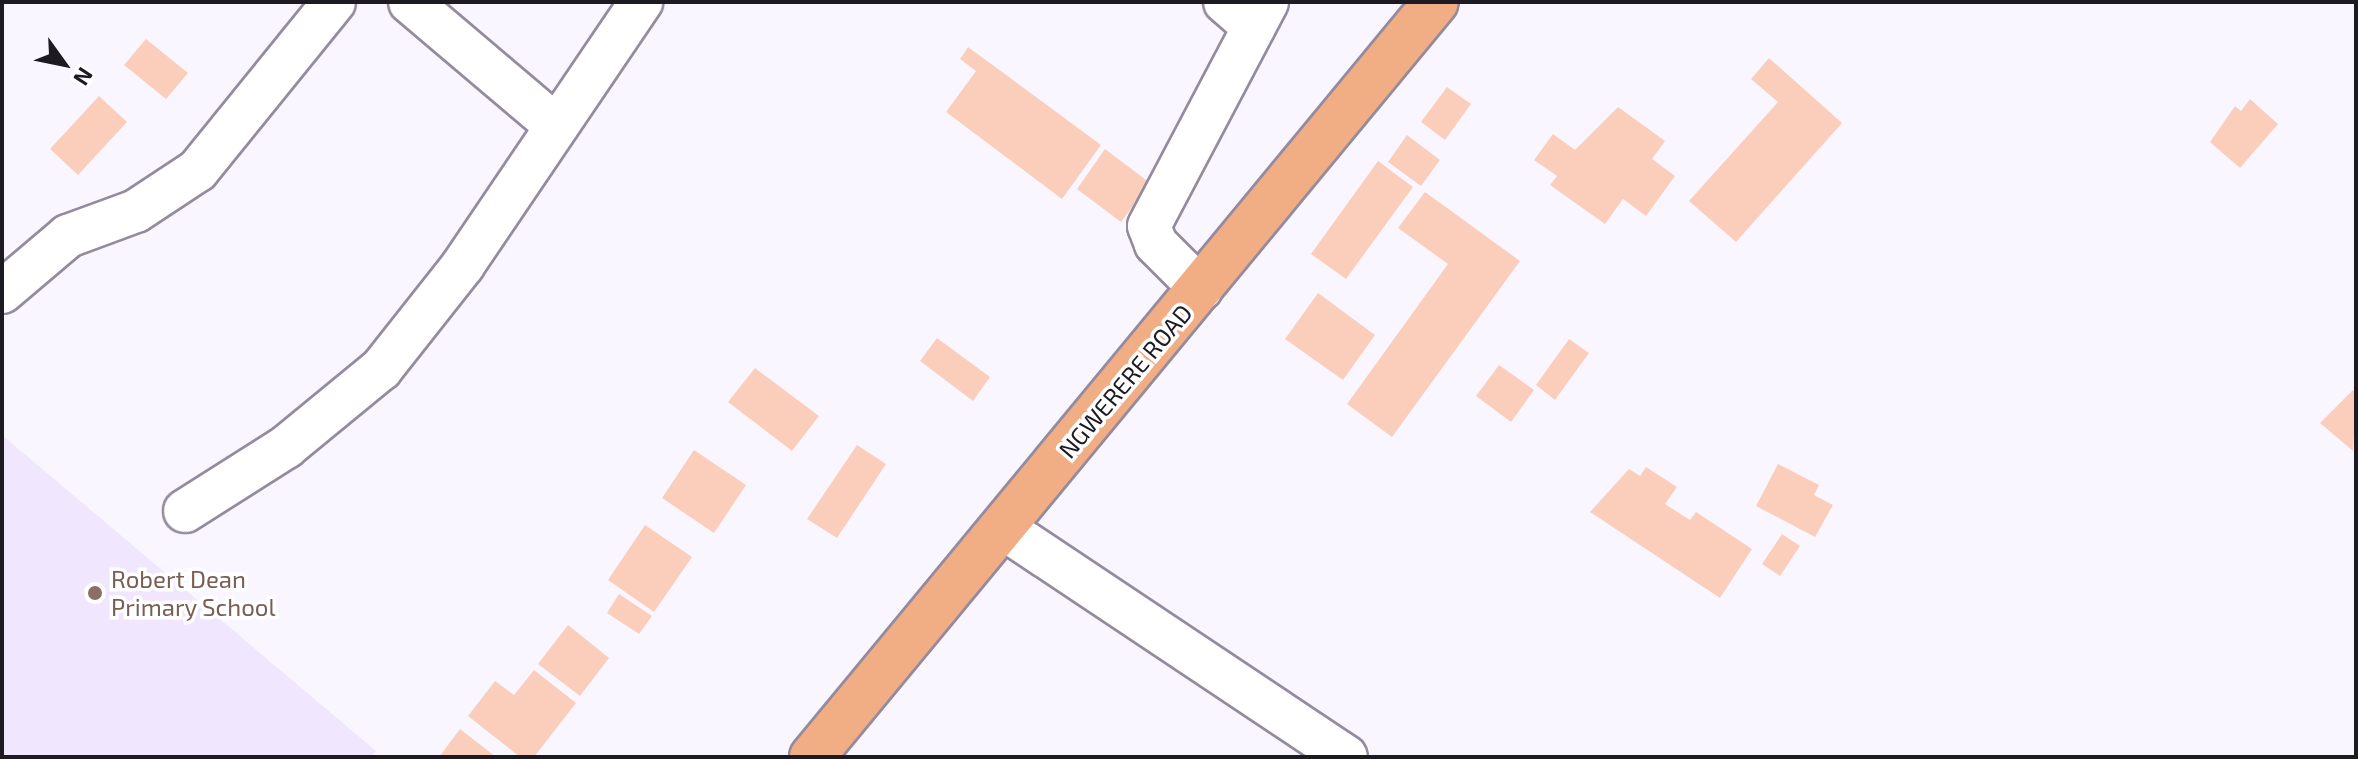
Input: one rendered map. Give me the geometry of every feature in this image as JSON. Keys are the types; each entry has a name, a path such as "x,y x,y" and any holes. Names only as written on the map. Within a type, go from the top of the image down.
{"main road":[{"name":"NGWERERE ROAD","path":"812,757 1436,2"}],"street":[{"path":"2,292 68,236 136,211 198,170 334,2"},
{"path":"410,2 556,126"},
{"path":"185,511 286,447 381,369 463,265 641,2"},
{"path":"1201,289 1156,244 1149,226 1248,10"},
{"path":"1003,528 1346,757"}],"shaded area":[{"name":"Robert Dean Primary School","path":"2,435 376,751 371,757 2,757"}],"building":[{"path":"146,39 188,73 166,99 124,65"},
{"path":"968,47 1101,145 1062,199 946,112 976,71 960,59"},
{"path":"1769,58 1842,123 1736,242 1689,201 1778,102 1751,79"},
{"path":"1447,87 1471,104 1445,140 1421,122"},
{"path":"99,96 127,122 78,175 50,149"},
{"path":"2250,99 2278,124 2240,168 2210,142 2235,106 2241,111"},
{"path":"1618,107 1665,141 1652,159 1675,176 1646,216 1623,199 1605,224 1550,185 1557,176 1534,160 1553,134 1575,150"},
{"path":"1407,135 1440,160 1421,186 1388,162"},
{"path":"1105,149 1150,183 1121,222 1077,189"},
{"path":"1378,161 1413,187 1346,279 1311,254"},
{"path":"1425,192 1520,261 1392,437 1347,404 1448,264 1398,228"},
{"path":"1318,293 1375,335 1343,380 1285,339"},
{"path":"937,338 990,377 973,401 920,361"},
{"path":"1569,339 1589,353 1555,400 1536,385"},
{"path":"1499,365 1534,390 1511,422 1476,396"},
{"path":"755,368 819,416 792,451 728,402"},
{"path":"2353,390 2356,393 2353,451 2320,423"},
{"path":"857,445 886,464 837,538 807,519"},
{"path":"694,450 746,485 714,533 662,498"},
{"path":"1778,464 1819,485 1814,495 1833,505 1815,537 1756,506"},
{"path":"1646,467 1677,487 1665,504 1690,520 1696,512 1752,549 1720,598 1590,512 1629,469 1640,476"},
{"path":"645,525 692,557 654,612 608,580"},
{"path":"1782,534 1800,546 1780,576 1762,564"},
{"path":"619,594 652,616 639,634 607,613"},
{"path":"568,625 609,658 580,696 538,664"},
{"path":"534,670 576,703 534,757 520,757 468,716 495,681 514,695"},
{"path":"460,729 496,757 439,757"}],"place":[{"name":"Robert Dean Primary School","path":"95,593"}]}
